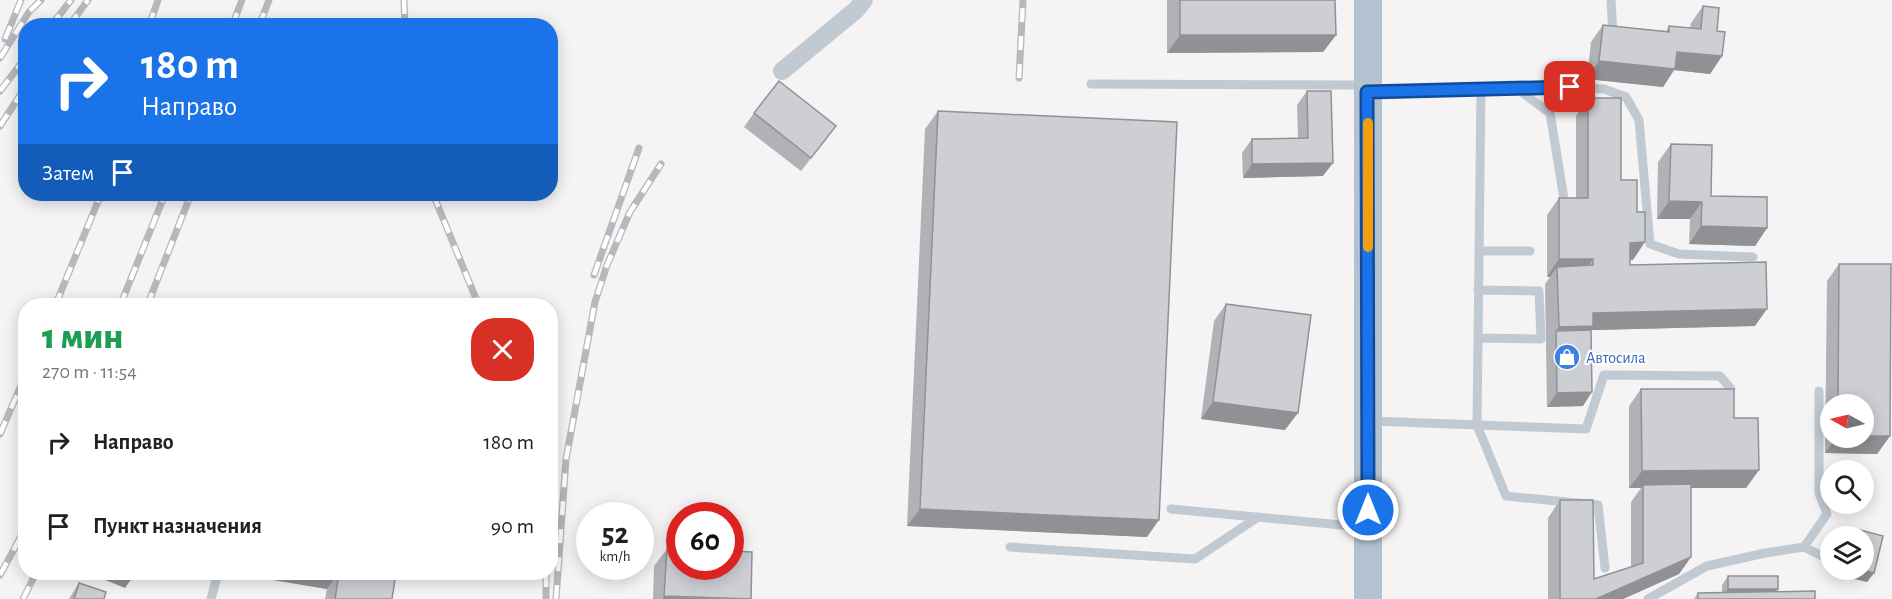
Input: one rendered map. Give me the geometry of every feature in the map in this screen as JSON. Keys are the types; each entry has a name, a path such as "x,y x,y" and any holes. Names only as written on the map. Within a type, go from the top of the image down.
{"main road":[{"path":"1353,0 1360,88 1368,421 1368,599"},
{"path":"1352,599 1360,88 1368,0"}],"street":[{"path":"783,71 856,10 864,0"}],"lane":[{"path":"1611,0 1613,34"},
{"path":"1091,84 1481,89 1554,86 1604,89 1626,97 1639,120 1650,244 1679,254 1753,257"},
{"path":"1516,88 1550,113 1565,205"},
{"path":"1481,89 1477,425 1506,496 1598,505 1605,568"},
{"path":"1479,251 1530,251"},
{"path":"1478,290 1539,291 1541,339 1478,338"},
{"path":"1368,421 1586,429 1604,375 1720,376 1731,389"},
{"path":"1804,547 1827,514 1819,494 1819,391"},
{"path":"1171,509 1352,526"},
{"path":"1010,547 1195,559 1258,517"},
{"path":"1648,599 1707,566 1764,553 1804,547 1820,555"},
{"path":"211,599 216,580"}],"building":[{"path":"1180,0 1335,0 1336,35 1180,35"},
{"path":"1703,6 1719,8 1717,31 1725,32 1722,56 1677,52 1675,69 1599,61 1603,25 1669,32 1669,26 1701,29"},
{"path":"779,81 836,126 811,158 754,113"},
{"path":"1307,91 1331,91 1333,163 1252,164 1252,139 1308,138"},
{"path":"1588,98 1621,98 1621,180 1637,180 1637,212 1645,212 1645,242 1630,243 1630,265 1766,262 1767,309 1593,313 1593,326 1559,327 1557,267 1593,265 1593,259 1559,259 1559,198 1588,198"},
{"path":"938,111 1177,122 1159,520 920,509"},
{"path":"1671,144 1712,145 1711,196 1767,197 1767,228 1701,226 1702,202 1669,201"},
{"path":"1839,264 1891,264 1890,436 1874,436 1874,394 1838,394"},
{"path":"1226,304 1311,315 1298,413 1213,402"},
{"path":"1591,330 1592,392 1557,393 1556,331"},
{"path":"1641,389 1734,389 1734,418 1758,418 1759,470 1642,471"},
{"path":"1691,484 1691,557 1596,599 1560,599 1560,500 1593,500 1594,579 1643,563 1643,485"},
{"path":"1874,534 1883,536 1874,573"},
{"path":"744,552 752,552 751,599 664,596 666,565 666,580 744,580"},
{"path":"1728,576 1778,576 1778,589 1728,589"},
{"path":"338,580 395,580 392,599 335,599"},
{"path":"79,583 106,592 104,599 74,599"},
{"path":"1815,591 1815,599 1698,599 1698,593"}],"railway":[{"path":"5,39 21,0"},
{"path":"25,18 41,0"},
{"path":"57,18 71,0"},
{"path":"75,18 88,0"},
{"path":"152,18 158,0"},
{"path":"235,18 242,0"},
{"path":"262,18 269,0"},
{"path":"404,0 405,18"},
{"path":"1019,78 1023,0"},
{"path":"0,58 18,29"},
{"path":"0,91 18,67"},
{"path":"0,126 18,98"},
{"path":"594,275 639,148"},
{"path":"558,571 566,459 595,302 607,265 630,212 661,164"},
{"path":"58,298 98,201"},
{"path":"123,298 162,201"},
{"path":"150,298 188,201"},
{"path":"436,201 476,298"},
{"path":"0,434 18,392"},
{"path":"0,575 18,542"},
{"path":"23,599 32,580"},
{"path":"546,580 546,599"},
{"path":"556,599 557,580"}],"slow traffic":[{"path":"1368,123 1368,247"}],"place":[{"name":"Автосила","path":"1567,357"}],"route":[{"path":"1368,510 1367,92 1570,87"}]}
